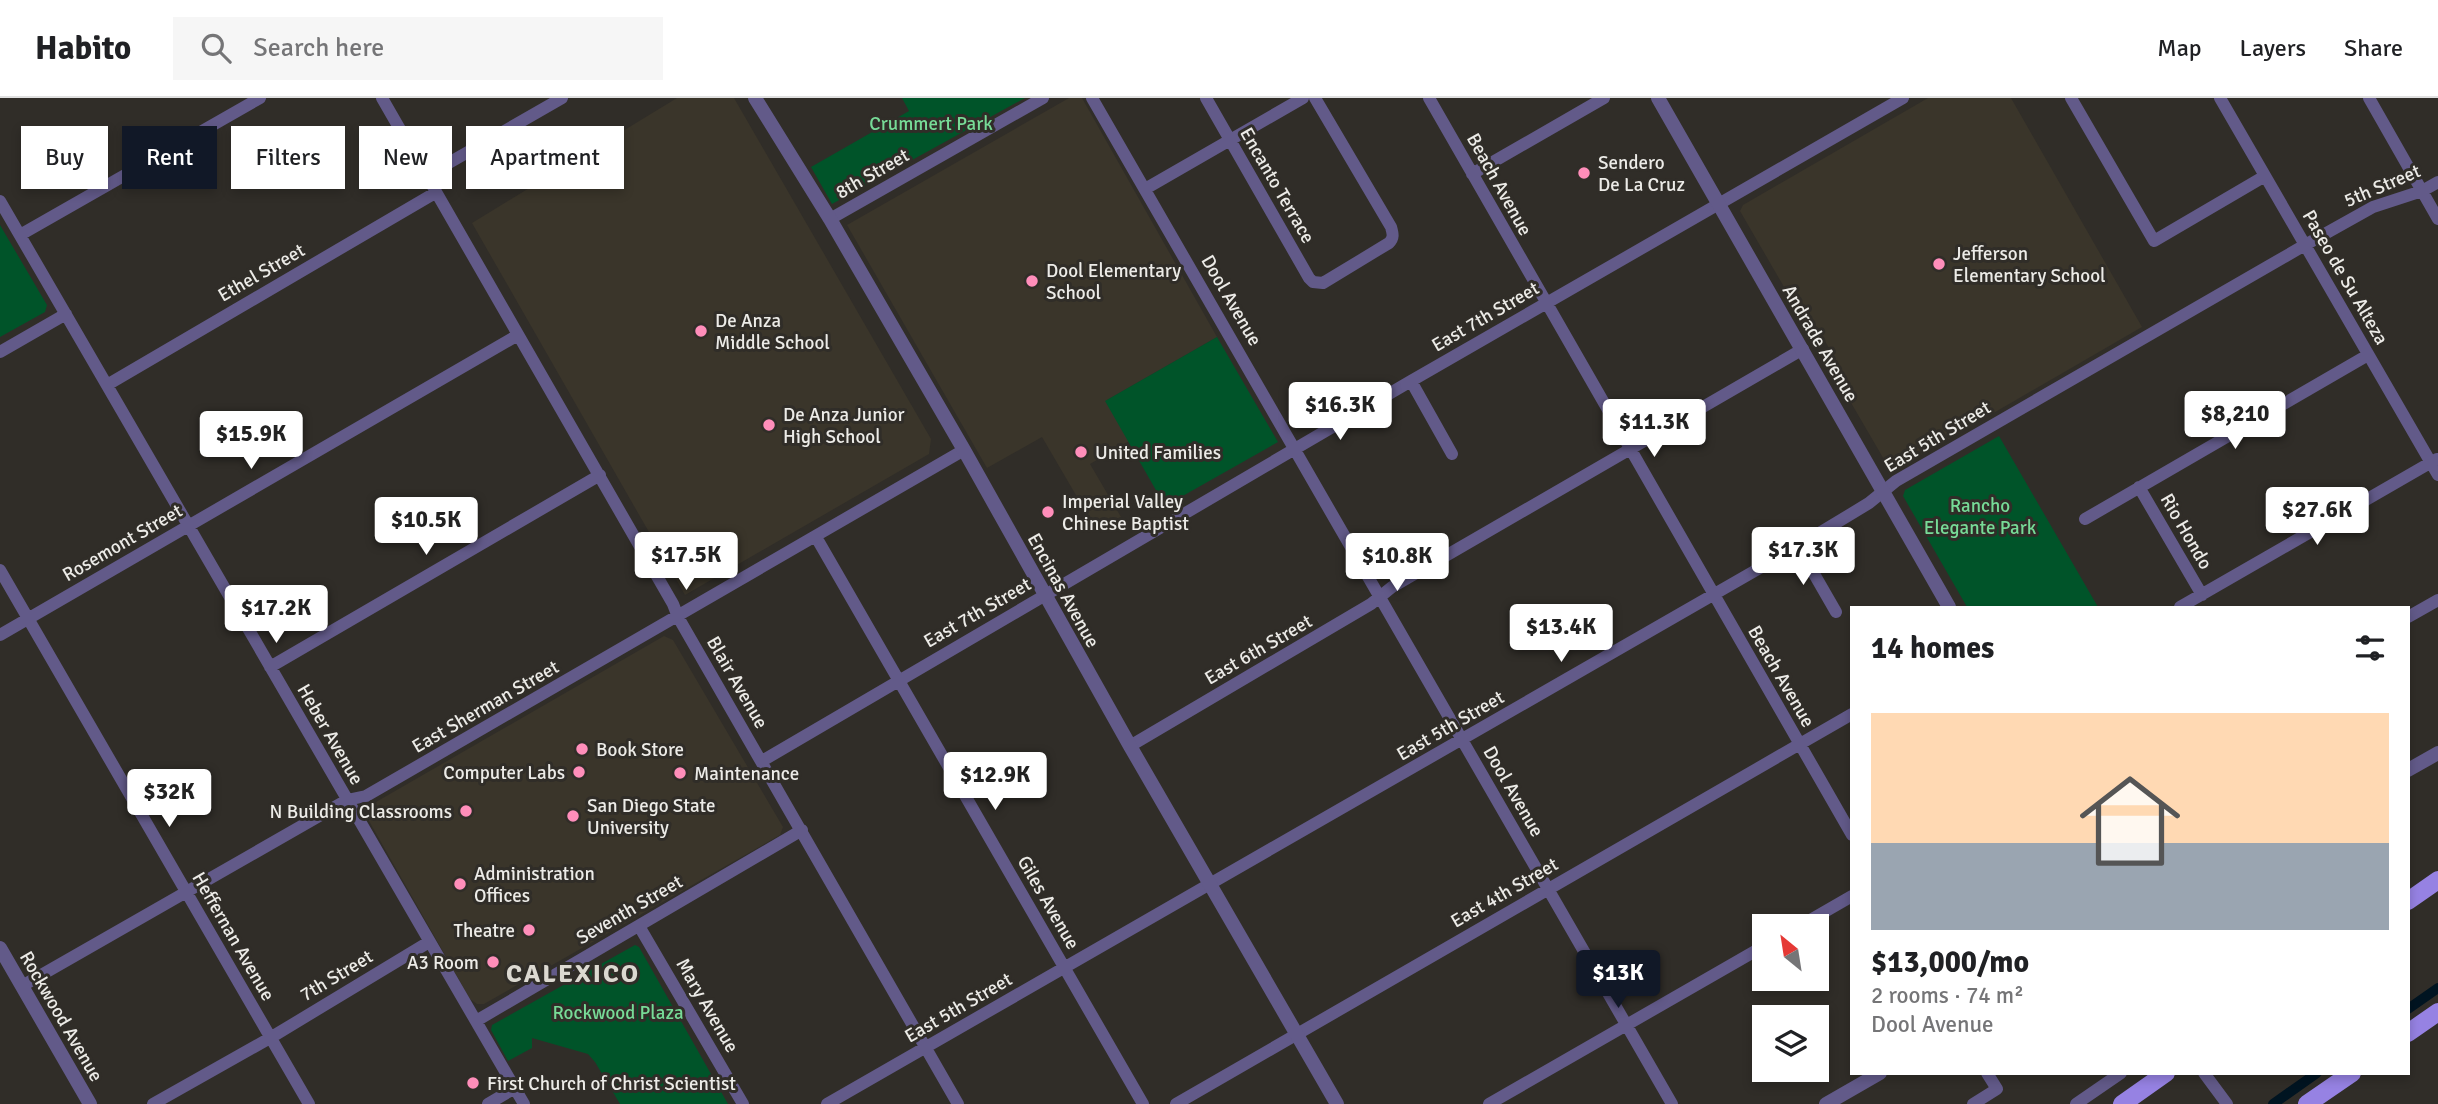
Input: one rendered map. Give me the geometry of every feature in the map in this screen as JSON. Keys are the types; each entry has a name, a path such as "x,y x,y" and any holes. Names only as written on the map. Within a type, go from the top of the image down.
{"main road":[{"path":"2410,900 2437,883"},
{"path":"2410,1032 2438,1012"},
{"path":"2122,1104 2163,1075"},
{"path":"2307,1104 2349,1075"}],"street":[{"path":"20,235 260,98"},
{"name":"Blair Avenue","path":"382,98 398,126"},
{"path":"452,161 562,98"},
{"name":"Encinas Avenue","path":"755,98 830,219 964,450 1130,746 1337,1104"},
{"name":"8th Street","path":"830,219 1043,98"},
{"name":"Dool Avenue","path":"1093,98 1672,1104"},
{"name":"Encanto Terrace","path":"1206,98 1309,278 1313,282 1322,283 1389,243 1393,234 1315,98"},
{"path":"1145,189 1303,98"},
{"name":"Beach Avenue","path":"1429,98 1850,832"},
{"path":"1472,174 1604,98"},
{"name":"Andrade Avenue","path":"1658,98 1948,606"},
{"name":"East 7th Street","path":"762,761 1411,381 1903,98"},
{"path":"2071,98 2154,241 2265,176"},
{"name":"Paseo de Su Alteza","path":"2220,98 2368,355 2434,461 2438,475"},
{"path":"2369,98 2438,219"},
{"name":"5th Street","path":"2305,245 2373,207 2422,191 2438,182"},
{"name":"Blair Avenue","path":"433,189 600,475 678,617 958,1104"},
{"name":"Ethel Street","path":"107,385 435,193"},
{"name":"Heber Avenue","path":"0,201 524,1104"},
{"name":"East 5th Street","path":"827,1104 1714,595 1869,503 1896,481 2305,245"},
{"path":"0,352 66,314"},
{"name":"Rosemont Street","path":"0,635 518,335"},
{"name":"East 6th Street","path":"1130,746 1371,604 1392,587 1803,349"},
{"path":"2085,519 2368,355"},
{"path":"1411,381 1452,454"},
{"name":"East Sherman Street","path":"22,986 347,800 366,796 964,450"},
{"path":"2182,606 2434,461"},
{"path":"270,667 600,475"},
{"name":"Rio Hondo","path":"2139,487 2202,595"},
{"name":"Giles Avenue","path":"816,537 1143,1104"},
{"path":"1798,546 1836,612"},
{"name":"Heffernan Avenue","path":"0,569 309,1104"},
{"path":"2410,616 2438,600"},
{"name":"East 4th Street","path":"1176,1104 1850,715"},
{"path":"2410,769 2438,753"},
{"name":"Seventh Street","path":"476,1021 802,830"},
{"path":"1821,914 1850,897"},
{"name":"Mary Avenue","path":"639,926 743,1104"},
{"name":"7th Street","path":"153,1104 270,1038 429,942"},
{"name":"Rockwood Avenue","path":"0,948 90,1104"},
{"path":"1489,1104 1752,953"},
{"path":"1826,1104 1877,1075"},
{"path":"1973,1104 1997,1089 1988,1075"},
{"path":"2076,1104 2119,1075"},
{"path":"2205,1075 2227,1104"},
{"path":"488,1104 515,1088"}],"shaded area":[{"name":"De Anza Middle School","path":"677,98 734,98 931,439 929,454 685,595 472,223 528,189 624,189 624,130"},
{"name":"Dool Elementary School","path":"1069,98 1082,98 1217,337 1107,400 1131,440 1090,464 1121,517 1097,531 1042,437 987,468 847,225"},
{"name":"Jefferson Elementary School","path":"1928,98 2011,98 2142,327 1897,469 1889,468 1843,389 1842,370 1816,326 1802,318 1740,211 1743,205"},
{"name":"San Diego State University","path":"664,636 673,640 783,827 780,835 484,1004 477,1004 470,999 369,821 369,811 376,802"}],"green space":[{"name":"Crummert Park","path":"902,98 1025,98 832,204 811,167 909,111"},
{"path":"0,225 47,305 45,312 0,337"},
{"path":"1217,337 1278,442 1165,506 1105,401"},
{"name":"Rancho Elegante Park","path":"1999,436 2097,606 1966,606 1903,496 1905,490"},
{"name":"Rockwood Plaza","path":"635,945 639,947 728,1104 620,1104 588,1054 532,1038 532,1048 508,1061 491,1030 492,1025"}],"waterway":[{"path":"2410,1008 2438,988"},
{"path":"2273,1104 2314,1075"}],"place":[{"name":"Sendero De La Cruz","path":"1584,173"},
{"name":"Jefferson Elementary School","path":"1939,264"},
{"name":"Dool Elementary School","path":"1032,281"},
{"name":"De Anza Middle School","path":"701,331"},
{"name":"De Anza Junior High School","path":"769,425"},
{"name":"United Families","path":"1081,452"},
{"name":"Imperial Valley Chinese Baptist","path":"1048,512"},
{"name":"Book Store","path":"582,749"},
{"name":"Computer Labs","path":"579,772"},
{"name":"Maintenance","path":"680,773"},
{"name":"N Building Classrooms","path":"466,811"},
{"name":"San Diego State University","path":"573,816"},
{"name":"Administration Offices","path":"460,884"},
{"name":"Theatre","path":"529,930"},
{"name":"A3 Room","path":"493,962"},
{"name":"First Church of Christ Scientist","path":"473,1083"}],"district":[{"name":"CALEXICO","path":"573,973"}]}
